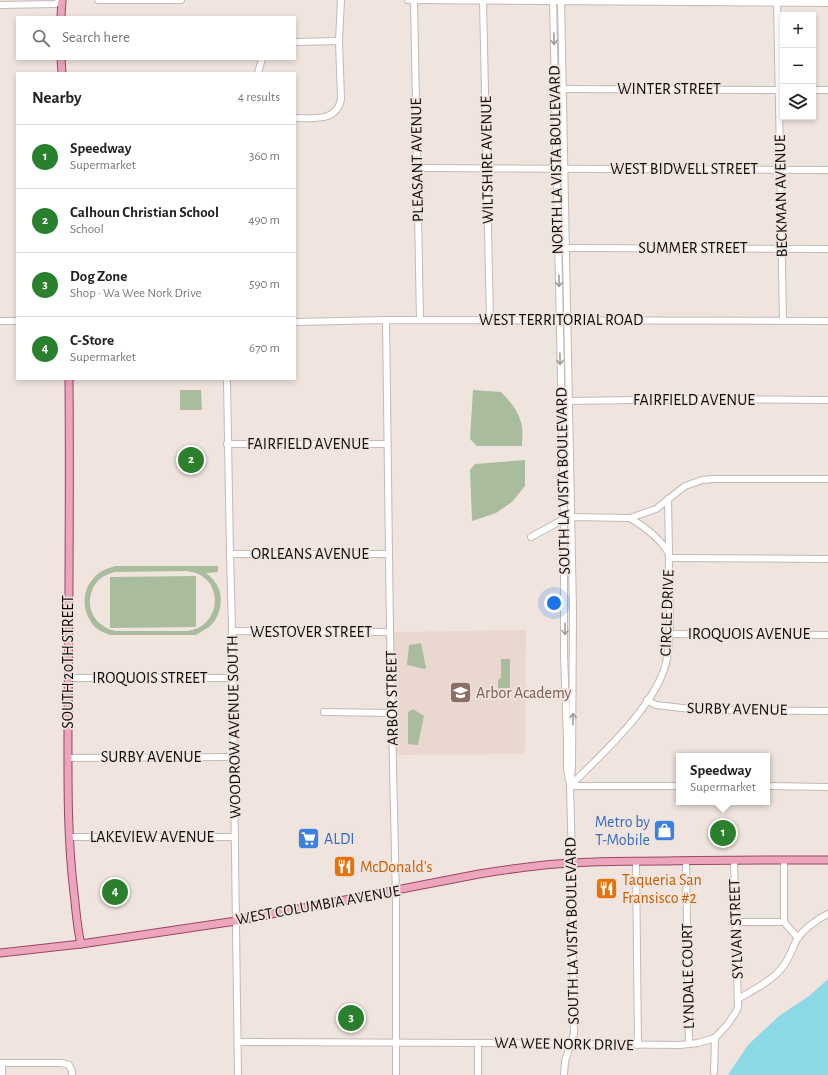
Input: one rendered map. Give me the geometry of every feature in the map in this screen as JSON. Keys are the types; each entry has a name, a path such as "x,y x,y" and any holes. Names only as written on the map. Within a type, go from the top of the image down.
{"main road":[{"path":"61,16 62,0"},
{"path":"61,60 62,72"},
{"name":"SOUTH 20TH STREET","path":"69,380 69,837 78,932 81,944"},
{"name":"WEST COLUMBIA AVENUE","path":"0,953 47,949 236,920 509,869 572,862 828,860"}],"street":[{"path":"0,5 55,4 62,0"},
{"path":"98,0 181,0"},
{"path":"296,118 327,117 333,114 340,105 342,99 339,41 341,0"},
{"path":"408,0 777,1 828,3"},
{"name":"PLEASANT AVENUE","path":"414,0 420,320"},
{"name":"WILTSHIRE AVENUE","path":"483,0 490,320"},
{"name":"NORTH LA VISTA BOULEVARD","path":"553,0 559,320"},
{"name":"NORTH LA VISTA BOULEVARD","path":"561,0 567,320"},
{"name":"BECKMAN AVENUE","path":"777,1 781,84"},
{"path":"296,42 339,41"},
{"path":"258,72 262,60"},
{"name":"WINTER STREET","path":"555,89 780,90"},
{"path":"816,90 828,90"},
{"name":"BECKMAN AVENUE","path":"781,120 780,169 783,320"},
{"path":"417,168 557,169"},
{"name":"WEST BIDWELL STREET","path":"557,169 828,170"},
{"name":"SUMMER STREET","path":"558,248 828,249"},
{"name":"WEST TERRITORIAL ROAD","path":"296,322 386,320 828,321"},
{"name":"ARBOR STREET","path":"386,320 390,632 396,891 396,1075"},
{"name":"SOUTH LA VISTA BOULEVARD","path":"559,320 564,520 564,654 567,738 566,768 570,786"},
{"name":"SOUTH LA VISTA BOULEVARD","path":"564,1075 565,1061 574,1034 570,786 572,768 573,619 567,320"},
{"path":"0,321 16,321"},
{"name":"WOODROW AVENUE SOUTH","path":"227,380 227,444 233,678 238,1075"},
{"name":"FAIRFIELD AVENUE","path":"561,402 711,399 828,400"},
{"name":"FAIRFIELD AVENUE","path":"227,444 388,444"},
{"path":"531,537 571,517 630,518 656,509 686,486 702,480 828,479"},
{"path":"668,500 669,556 828,559"},
{"name":"CIRCLE DRIVE","path":"570,786 635,718 660,680 667,660 669,634 669,556 666,549 655,537 642,525 630,518"},
{"name":"ORLEANS AVENUE","path":"230,554 389,554"},
{"name":"WESTOVER STREET","path":"232,631 390,632"},
{"name":"IROQUOIS AVENUE","path":"669,634 828,635"},
{"name":"IROQUOIS STREET","path":"68,678 233,678"},
{"name":"SURBY AVENUE","path":"647,700 656,705 700,710 828,711"},
{"path":"324,712 392,713"},
{"name":"SURBY AVENUE","path":"68,758 234,757"},
{"path":"570,786 676,786"},
{"path":"770,786 828,787"},
{"name":"LAKEVIEW AVENUE","path":"69,837 235,837"},
{"name":"LYNDALE COURT","path":"686,860 689,1044"},
{"name":"SYLVAN STREET","path":"734,860 738,999"},
{"path":"784,860 784,922 798,938"},
{"path":"636,861 638,1045"},
{"path":"714,1072 715,1038 722,1032 736,1012 738,1007 738,999 766,983 781,970 788,960 798,938 813,923 828,914"},
{"path":"736,922 784,922"},
{"name":"WA WEE NORK DRIVE","path":"238,1042 680,1045 707,1041 715,1038"},
{"path":"478,1043 478,1075"},
{"path":"2,1075 1,1063 62,1063 69,1065 72,1070 72,1075"}],"shaded area":[{"name":"Arbor Academy","path":"526,630 525,754 395,755 394,632"}],"green space":[{"path":"180,390 201,390 202,410 180,410"},
{"path":"473,390 501,392 508,399 517,412 521,422 522,446 477,446 470,439"},
{"path":"525,460 525,486 512,502 496,513 472,521 470,470 475,464"},
{"path":"115,566 218,566 218,572 206,573 216,583 220,592 221,603 216,619 209,627 196,635 110,635 104,633 96,628 88,617 85,597 89,585 97,574","holes":["187,571 204,577 210,584 215,599 212,615 207,622 198,628 188,631 116,631 108,629 100,624 92,612 90,605 92,590 101,578 108,574 115,572"]},
{"path":"196,576 196,627 110,628 110,577"},
{"path":"421,643 425,669 407,665 409,645"},
{"path":"501,659 510,659 510,688 498,688 498,680 501,678"},
{"path":"413,709 424,716 418,745 408,744 408,712"}],"water":[{"path":"828,979 828,1075 728,1075 748,1045 779,1016 809,996"}],"place":[{"name":"Calhoun Christian School","path":"191,460"},
{"name":"Arbor Academy","path":"460,693"},
{"name":"Metro by T-Mobile","path":"665,831"},
{"name":"Speedway","path":"723,833"},
{"name":"ALDI","path":"308,839"},
{"name":"McDonald's","path":"345,867"},
{"name":"Taqueria San Fransisco #2","path":"607,889"},
{"name":"C-Store","path":"115,892"},
{"name":"Dog Zone","path":"351,1018"}]}
